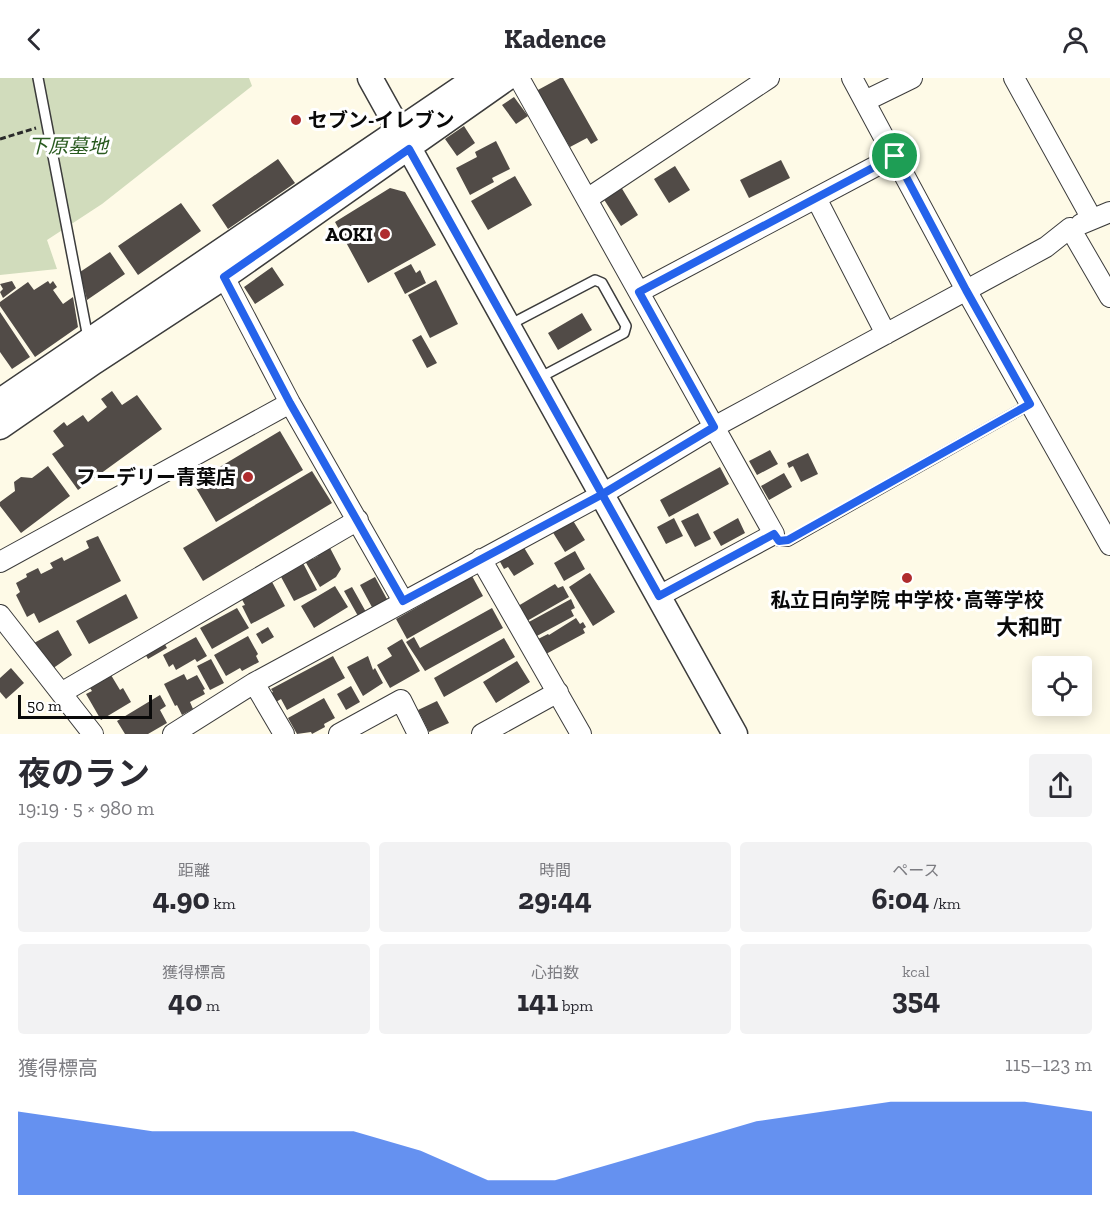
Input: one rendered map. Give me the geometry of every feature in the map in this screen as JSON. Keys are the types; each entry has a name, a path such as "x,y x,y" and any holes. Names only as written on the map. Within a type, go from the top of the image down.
{"street":[{"path":"370,78 735,734"},
{"path":"0,427 224,277 404,140 476,78"},
{"path":"0,401 89,341 404,140 507,78"},
{"path":"519,78 774,534 659,596"},
{"path":"587,199 769,78"},
{"path":"852,78 966,290 1110,545"},
{"path":"865,101 912,78"},
{"path":"173,734 254,683 601,495 714,427 1046,247 1070,228 1101,215 1014,78"},
{"path":"639,292 895,156"},
{"path":"816,198 886,334"},
{"path":"1070,228 1110,297"},
{"path":"224,277 290,403 403,601"},
{"path":"0,562 290,403"},
{"path":"61,693 358,520"},
{"path":"482,559 581,734"},
{"path":"0,615 93,734"},
{"path":"254,683 284,734"},
{"path":"482,734 558,692"},
{"path":"339,734 401,700 418,734"}],"lane":[{"path":"38,78 89,341"},
{"path":"507,326 595,280 602,284 626,326 624,333 537,379"},
{"path":"774,534 779,541 788,540 1030,404"}],"path":[{"path":"0,139 47,124"}],"green space":[{"name":"下原墓地","path":"0,78 249,78 252,86 102,204 47,240 57,269 0,275"}],"building":[{"path":"563,78 598,140 591,144 587,138 570,147 536,91"},
{"path":"514,97 528,116 516,124 502,105"},
{"path":"464,126 475,143 457,156 445,139"},
{"path":"496,141 510,169 492,178 494,182 470,195 456,168 477,157 475,152"},
{"path":"278,159 295,183 228,229 212,205"},
{"path":"781,160 790,178 749,198 740,180"},
{"path":"675,166 690,190 669,203 654,179"},
{"path":"515,176 532,205 488,230 471,201"},
{"path":"621,187 638,215 621,226 603,198"},
{"name":"AOKI","path":"390,188 405,192 436,245 368,283 335,222"},
{"path":"181,203 201,231 138,275 118,246"},
{"path":"110,252 125,274 87,300 80,272"},
{"path":"411,264 416,273 420,270 426,283 405,294 394,273"},
{"path":"272,267 284,285 255,304 244,287"},
{"path":"436,280 458,324 430,338 408,295"},
{"path":"12,281 16,288 3,298 0,292 3,289 0,284"},
{"path":"48,281 50,284 53,281 57,287 53,290 63,304 73,297 78,327 35,357 0,306 0,302 28,282 34,290"},
{"path":"0,312 30,357 12,369 0,352"},
{"path":"582,313 592,330 558,350 548,333"},
{"path":"421,335 437,363 427,368 412,340"},
{"path":"112,391 122,405 137,395 162,429 78,490 52,454 64,446 53,431 64,422 67,426 83,415 88,422 107,407 101,399"},
{"name":"フーデリー青葉店","path":"280,431 303,470 216,522 193,483"},
{"path":"770,450 778,464 757,475 749,461"},
{"path":"808,453 818,474 801,482 793,466 789,468 787,463"},
{"path":"48,466 70,496 21,533 0,506 0,502 15,491 14,482 21,477 32,478"},
{"path":"720,467 729,484 669,517 660,500"},
{"path":"312,471 332,503 203,581 183,548"},
{"path":"784,473 792,487 769,500 761,486"},
{"path":"698,513 711,539 695,547 681,521"},
{"path":"674,518 683,536 666,544 657,527"},
{"path":"738,518 745,533 721,546 713,532"},
{"path":"572,519 585,540 565,552 552,531"},
{"path":"98,536 121,581 39,623 34,613 27,617 16,595 20,592 16,583 27,577 26,574 38,568 41,574 53,568 50,563 62,557 64,561 89,548 86,541"},
{"path":"329,546 341,569 336,577 320,587 305,561 312,556 313,559 318,556 316,553"},
{"path":"523,546 534,564 514,576 508,567 504,569 499,560"},
{"path":"575,551 585,569 564,581 554,563"},
{"path":"303,563 317,590 294,601 280,575"},
{"path":"590,573 615,612 593,626 569,587"},
{"path":"472,576 483,596 407,639 396,619"},
{"path":"375,577 388,601 373,609 360,585"},
{"path":"271,580 285,606 251,624 240,596"},
{"path":"555,584 558,588 563,586 569,597 527,621 518,606"},
{"path":"335,586 348,607 314,628 301,606"},
{"path":"352,587 366,612 358,616 344,591"},
{"path":"126,594 138,618 89,644 76,621"},
{"path":"571,599 575,608 571,610 574,616 535,637 527,623"},
{"path":"237,608 249,628 212,649 200,628"},
{"path":"492,608 503,628 425,671 406,642 414,637 420,648"},
{"path":"576,618 586,627 583,629 585,633 546,654 538,639 549,635"},
{"path":"268,627 274,637 262,644 256,634"},
{"path":"58,630 72,655 52,669 34,643"},
{"path":"248,636 258,654 256,656 259,662 242,671 240,668 226,676 214,655"},
{"path":"196,637 207,656 197,662 195,659 176,670 173,664 169,667 163,655"},
{"path":"504,638 515,657 444,697 434,678"},
{"path":"162,639 167,648 148,659 143,650"},
{"path":"402,639 420,671 390,688 377,665 392,656 387,648"},
{"path":"333,656 345,678 287,710 281,699 276,702 271,689"},
{"path":"368,656 373,670 375,668 383,683 363,696 347,667"},
{"path":"211,659 224,683 210,690 197,666"},
{"path":"517,661 530,682 496,703 483,682"},
{"path":"11,668 24,683 6,699 0,692 0,678"},
{"path":"184,674 187,680 197,675 205,689 203,690 205,694 190,702 193,709 182,715 164,684"},
{"path":"111,675 120,690 123,688 131,702 101,720 86,694 92,691 90,688"},
{"path":"351,686 360,702 346,710 337,694"},
{"path":"160,695 166,706 160,710 167,723 148,734 125,734 117,721"},
{"path":"324,698 335,718 312,734 311,732 297,734 288,718"},
{"path":"437,701 449,723 429,732 418,710"}],"place":[{"name":"セブン-イレブン","path":"296,120"},
{"name":"AOKI","path":"385,234"},
{"name":"フーデリー青葉店","path":"248,477"},
{"name":"私立日向学院 中学校･高等学校","path":"907,578"}],"district":[{"name":"大和町","path":"1029,627"}],"route":[{"path":"895,156 639,292 714,427 601,495 403,601 290,403 224,277 409,149 601,495 659,596 774,534 779,541 788,540 1030,404 895,156"}]}
